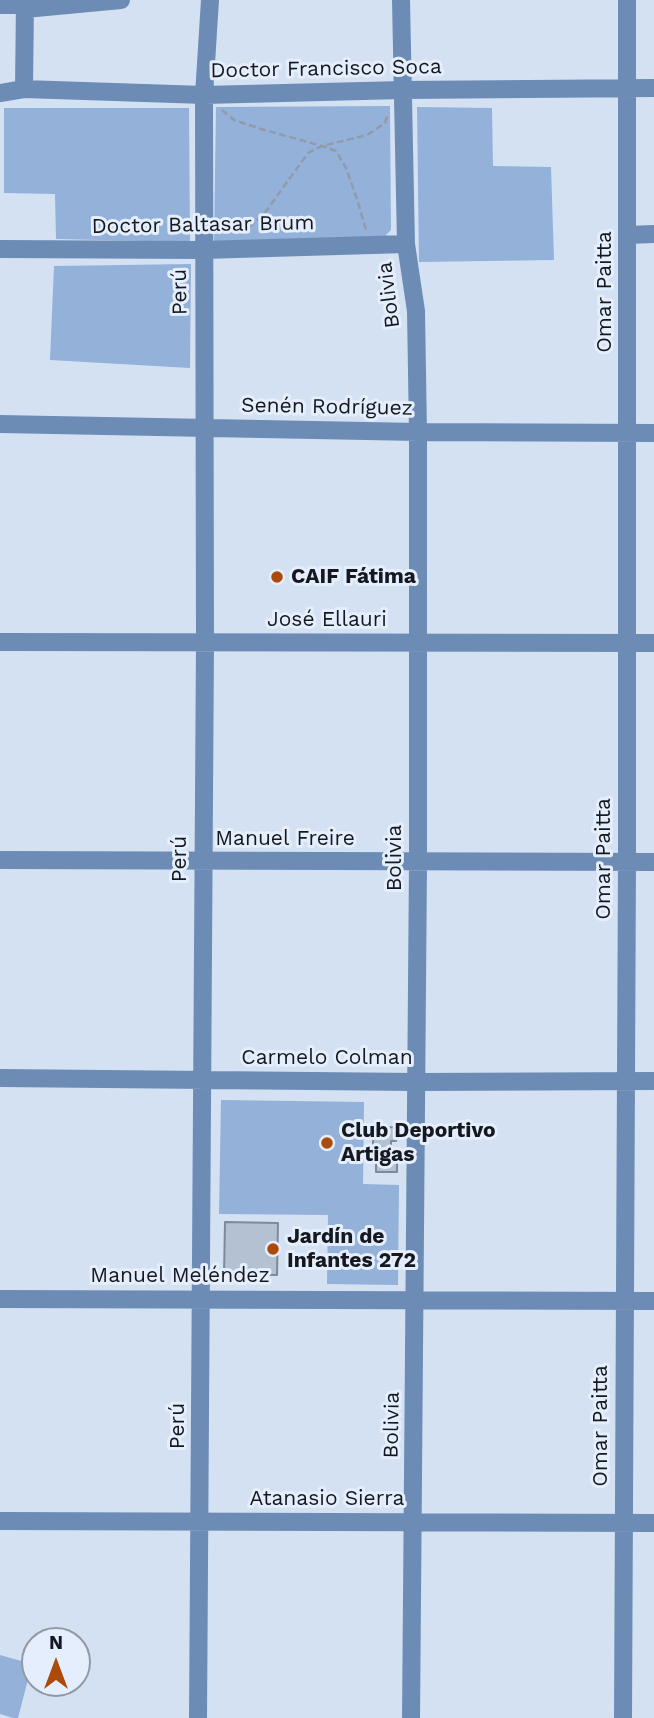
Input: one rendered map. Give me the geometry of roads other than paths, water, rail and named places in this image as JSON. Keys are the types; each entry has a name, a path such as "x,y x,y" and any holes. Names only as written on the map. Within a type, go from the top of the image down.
{"street":[{"path":"0,5 121,0"},
{"name":"Perú","path":"198,1718 205,643 204,94 210,0"},
{"name":"Bolivia","path":"401,0 406,244 416,311 418,432 416,1299 411,1718"},
{"name":"Omar Paitta","path":"623,1718 627,0"},
{"path":"24,89 25,5"},
{"name":"Doctor Francisco Soca","path":"0,93 24,89 204,94 654,88"},
{"path":"627,235 654,234"},
{"name":"Doctor Baltasar Brum","path":"0,249 203,250 406,244"},
{"name":"Senén Rodríguez","path":"0,424 418,432 654,433"},
{"name":"José Ellauri","path":"0,642 654,643"},
{"name":"Manuel Freire","path":"0,860 654,862"},
{"name":"Carmelo Colman","path":"0,1078 654,1081"},
{"name":"Manuel Meléndez","path":"0,1299 654,1301"},
{"name":"Atanasio Sierra","path":"0,1521 654,1523"}],"place":[{"name":"CAIF Fátima","path":"277,577"},
{"name":"Club Deportivo Artigas","path":"327,1143"},
{"name":"Jardín de Infantes 272","path":"273,1249"}]}
